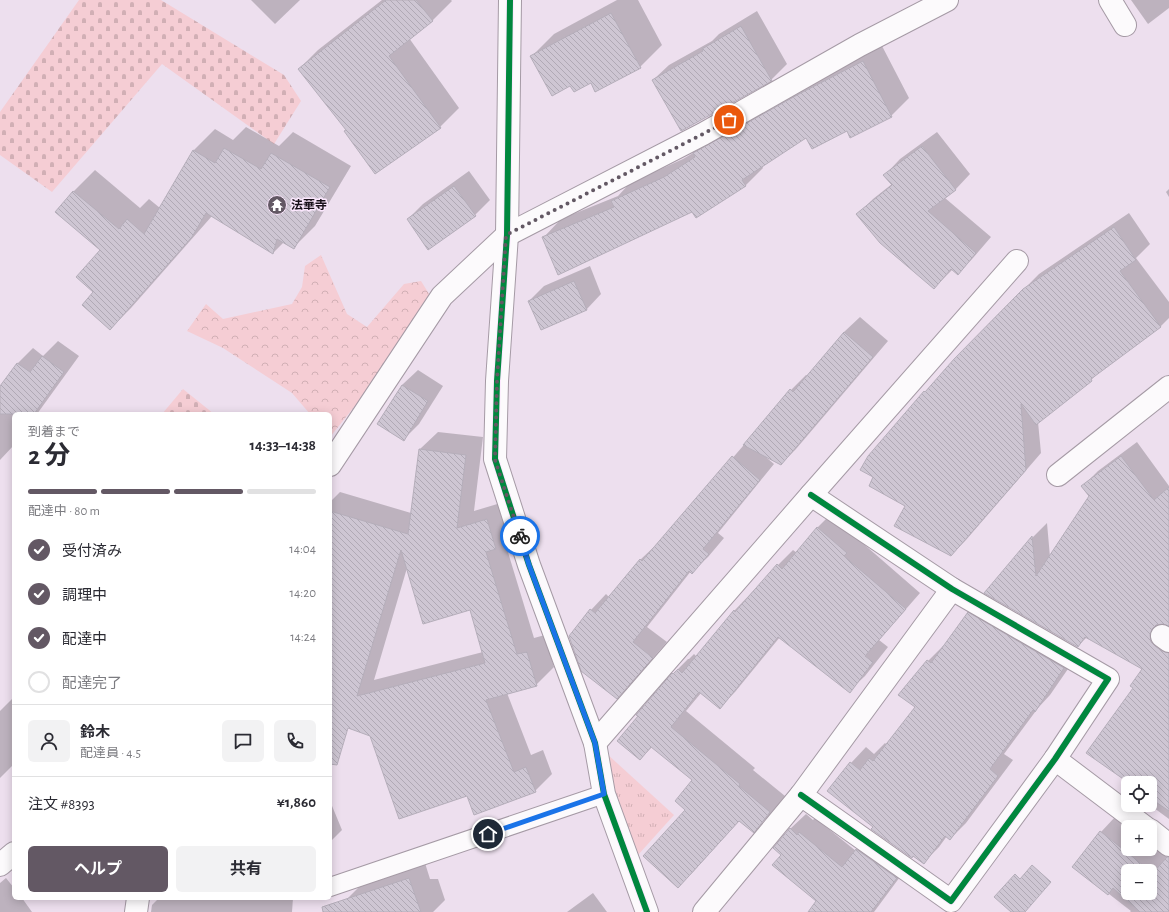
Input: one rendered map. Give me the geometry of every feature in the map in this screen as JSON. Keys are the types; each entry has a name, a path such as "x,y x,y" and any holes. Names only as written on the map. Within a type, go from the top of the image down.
{"street":[{"path":"510,0 506,235 497,381 495,460 529,565 595,743 604,794 647,912"},
{"path":"332,462 442,296 506,235 703,134 860,45 946,0"},
{"path":"1110,0 1125,25"},
{"path":"595,743 1017,261"},
{"path":"1058,475 1169,387"},
{"path":"801,796 951,901 1055,759 1108,679 952,589 811,495"},
{"path":"704,912 801,796 952,589"},
{"path":"1055,759 1136,820"},
{"path":"1157,836 1169,845"},
{"path":"0,865 12,856"},
{"path":"136,912 138,900"}],"lane":[{"path":"332,886 604,794"}],"green space":[{"path":"79,0 161,0 284,75 301,101 274,144 162,64 52,192 0,155 0,112"},
{"path":"321,255 347,314 367,327 404,284 421,281 436,305 332,435 332,412 308,412 292,393 223,348 187,331 206,304 223,319 292,304 302,287 305,266"},
{"path":"183,389 212,412 164,412"},
{"path":"595,743 674,815 629,865"}],"building":[{"path":"386,0 416,0 433,21 389,56 441,128 375,174 344,131 346,130 298,69"},
{"path":"611,13 641,68 595,92 591,83 574,92 570,86 552,96 530,56"},
{"path":"741,26 772,81 681,131 652,80 703,51 702,49"},
{"path":"863,61 892,117 850,138 847,131 812,149 806,138 742,180 746,186 696,218 692,212 558,275 542,237 614,207 611,201 664,177 695,157 693,153 799,94"},
{"path":"922,146 956,190 928,211 976,253 958,275 951,269 934,289 880,243 856,214 892,185 883,175"},
{"path":"224,148 261,169 271,153 330,187 294,249 277,239 273,254 206,213 192,237 110,330 82,305 93,292 76,277 100,250 55,212 73,191 119,229 127,219 144,234 193,150 215,163"},
{"path":"454,186 476,216 428,250 407,219"},
{"path":"1114,227 1136,260 1120,271 1161,327 1091,379 1092,381 1036,425 1021,404 1026,470 951,556 894,526 905,506 869,486 873,477 860,470 868,456 924,391 925,392 954,359 1023,289"},
{"path":"574,281 587,310 541,330 528,301"},
{"path":"844,332 873,357 781,465 743,445 790,389 793,392"},
{"path":"42,356 64,372 35,412 12,412 12,414 0,414 0,386 17,363 30,372"},
{"path":"402,385 428,401 404,441 377,424"},
{"path":"419,449 466,455 457,528 487,519 496,549 486,552 517,654 527,652 537,686 486,700 514,772 526,767 536,792 474,815 467,796 399,819 370,736 348,728 337,765 332,764 332,512 408,534","holes":["401,550 423,624 470,610 485,663 357,696"]},
{"path":"732,456 760,480 703,549 709,554 692,574 689,571 633,642 653,658 617,699 581,671 569,636 590,609 595,613 640,559 642,561"},
{"path":"1121,456 1154,500 1169,487 1169,626 1163,624 1156,625 1152,629 1150,635 1151,642 1155,646 1162,651 1169,653 1169,811 1157,803 1157,776 1121,776 1121,777 1086,753 1133,688 1130,686 1142,669 1085,637 1078,647 984,593 1032,536 1036,576 1089,496 1081,486"},
{"path":"817,527 847,553 844,556 906,609 865,656 873,662 850,693 778,637 720,709 699,692 671,727 740,784 739,786 770,812 754,833 739,821 678,888 643,856 685,810 675,801 692,780 651,747 640,760 617,741 638,716 636,715 672,673 673,674 678,669 682,673 734,610 735,612 777,564 782,569"},
{"path":"968,612 1064,668 1035,712 1033,710 990,769 998,776 950,840 945,836 924,864 913,856 912,858 871,829 873,827 827,791 850,762 860,770 869,758 873,761 915,707 898,695 927,660 931,663"},
{"path":"790,828 797,835 799,832 842,867 856,849 897,878 871,912 808,912 816,901 772,865 781,855 773,848"},
{"path":"1100,831 1121,848 1121,856 1132,856 1142,864 1121,864 1121,895 1113,888 1108,895 1072,867"},
{"path":"1167,857 1169,857 1169,912 1140,912 1126,900 1157,900 1157,868"},
{"path":"1032,865 1051,882 1025,912 1011,912 994,897 1015,874 1020,879"},
{"path":"409,878 421,912 323,912 322,907"}],"cycle path":[{"path":"510,0 507,235 497,381 495,459 529,565 595,743 604,794 647,912"},
{"path":"801,795 951,901 1055,759 1108,679 952,589 811,495"}],"way so far":[{"path":"520,536 495,460 497,381 506,235 729,120"}],"place":[{"name":"法華寺","path":"277,205"}],"route":[{"path":"488,834 604,794 595,743 529,565 520,536"}]}
